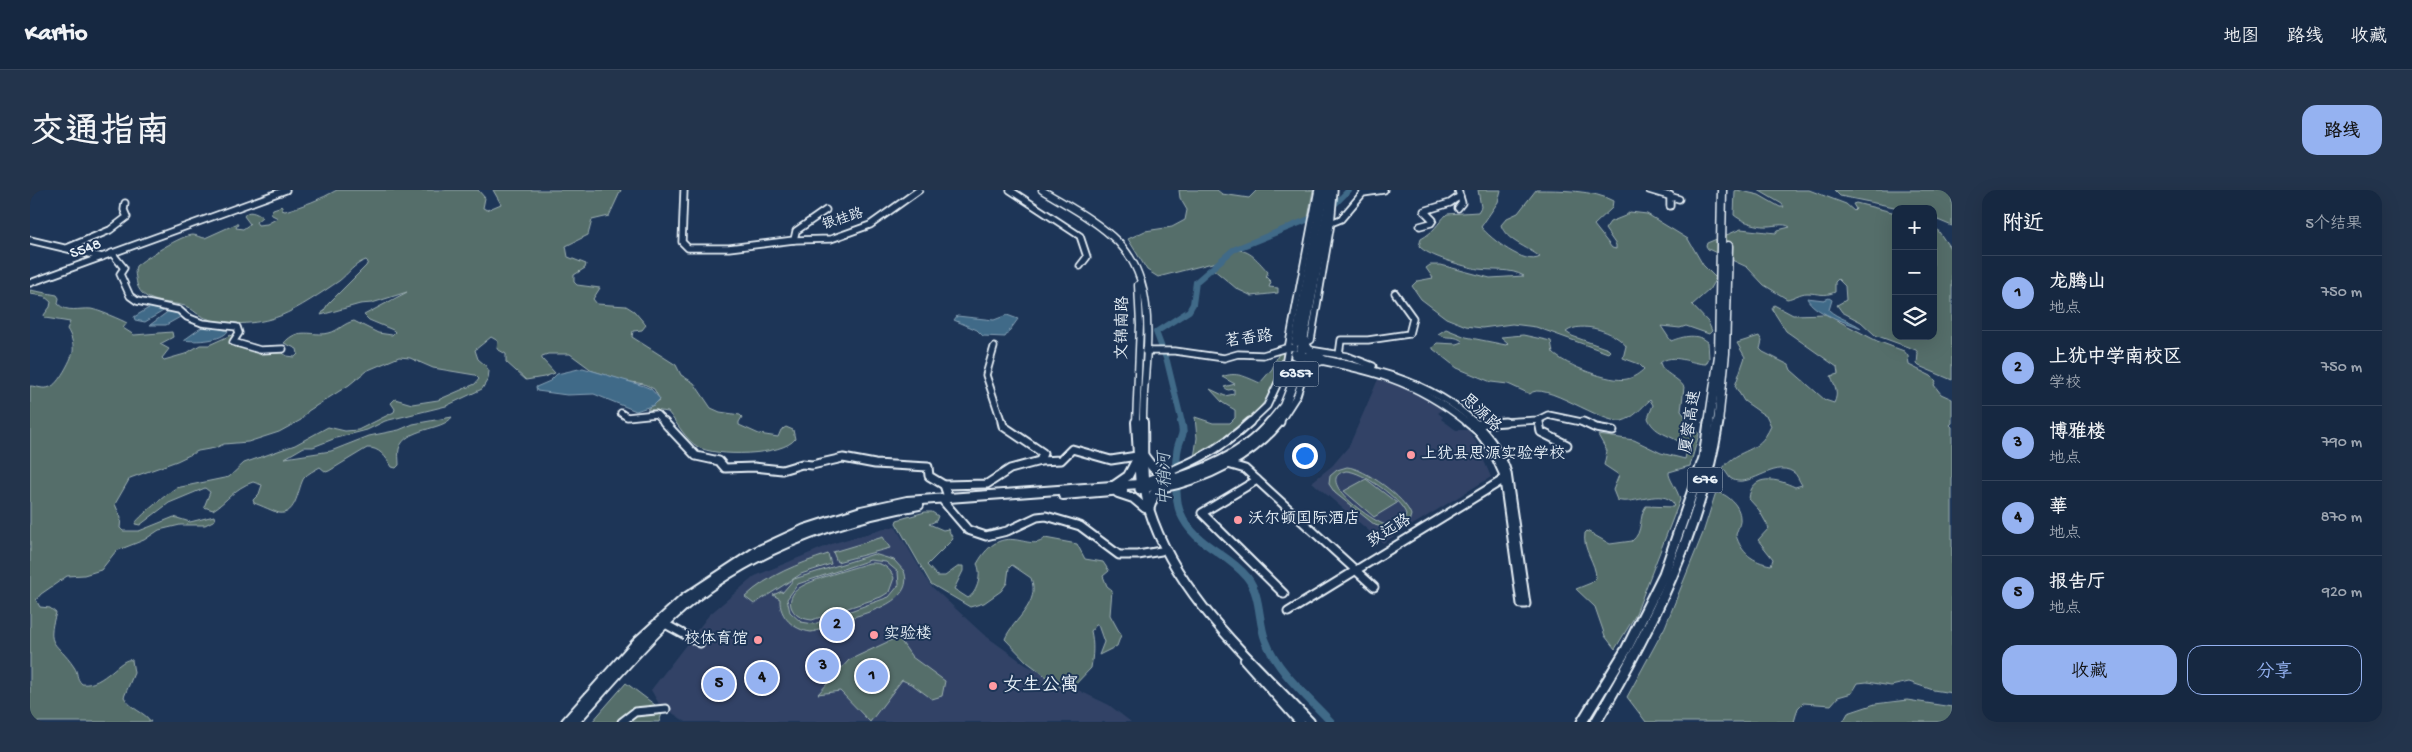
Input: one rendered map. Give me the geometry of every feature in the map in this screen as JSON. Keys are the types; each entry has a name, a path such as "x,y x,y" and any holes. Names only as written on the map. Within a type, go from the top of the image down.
{"highway":[{"name":"G357","path":"1324,190 1329,201"},
{"name":"G357","path":"1142,486 1193,470 1237,451 1266,427 1287,399 1297,372 1299,349 1321,227 1329,201 1330,190"},
{"name":"厦蓉高速","path":"1596,722 1672,576 1690,530 1711,459 1726,358 1724,292 1725,196"},
{"name":"G357","path":"1193,470 1232,448 1262,424 1282,397 1299,349"},
{"path":"1299,349 1321,360"},
{"path":"1297,372 1308,364 1321,360"},
{"path":"1147,508 1166,479"},
{"name":"厦蓉高速","path":"1582,722 1631,653"}],"main road":[{"name":"文锦南路","path":"1036,190 1078,216 1106,237 1122,254 1135,276 1140,299 1140,454 1142,486 1147,508"},
{"name":"文锦南路","path":"1042,190 1100,226 1128,253 1144,289 1145,352 1140,454"},
{"path":"1109,489 1131,472 1140,454 1166,479"},
{"path":"566,722 638,641 662,618 710,580 754,552 805,529 861,511 907,501 1142,486"},
{"path":"1109,489 1128,496 1147,508 1168,553 1190,588 1225,632 1310,722"},
{"path":"575,722 665,624 714,584 785,543 860,516 946,500"},
{"path":"1147,508 1162,550 1184,589 1215,628 1300,722"}],"street":[{"name":"S548","path":"30,283 286,190"},
{"name":"银桂路","path":"684,190 682,242 688,248 730,248 794,240 831,239 870,224 919,190"},
{"path":"1010,190 1080,236 1087,257 1080,266"},
{"path":"1318,190 1316,208 1321,227 1299,349 1339,355 1372,365 1387,373"},
{"path":"1329,201 1334,190"},
{"path":"1321,227 1338,222 1357,198 1364,193 1384,190"},
{"path":"1458,190 1462,203 1458,208"},
{"path":"1649,190 1679,199"},
{"path":"1420,226 1431,223 1433,220 1424,211 1450,203 1460,196"},
{"path":"1670,196 1670,206"},
{"path":"67,248 116,227 127,217 124,210 125,204"},
{"path":"794,240 796,231 826,210"},
{"path":"30,240 102,257"},
{"path":"112,253 124,268 120,274 130,296 137,301 179,310 202,323 237,327 239,333 233,342 257,350 283,349"},
{"path":"1339,355 1341,340 1368,340 1409,334 1413,318 1395,293"},
{"path":"994,347 986,375 1003,426 1043,453 1040,461"},
{"name":"茗香路","path":"1145,352 1175,351 1224,358 1242,354 1263,355 1299,349"},
{"name":"思源路","path":"1321,360 1387,373 1438,397 1476,424 1497,450 1503,461 1524,604"},
{"name":"思源路","path":"1321,360 1390,376 1443,403 1470,424 1486,441 1499,461 1506,478"},
{"path":"1193,470 1228,464 1264,439 1286,414 1300,389 1303,376 1297,372"},
{"path":"621,413 627,417 656,414 696,456 719,461 725,468 754,467 782,470 802,464 812,465 843,458 875,464 928,467 929,476 944,485 987,484 1010,469 1040,461 1061,460 1072,449 1088,453 1100,460 1124,461 1140,454"},
{"path":"1476,424 1538,420 1548,415 1578,420 1596,428 1613,431"},
{"path":"1538,420 1541,432 1567,445"},
{"path":"1240,456 1245,469"},
{"path":"1228,464 1245,469 1356,569 1374,588"},
{"name":"致远路","path":"1288,612 1506,478"},
{"path":"1257,480 1202,513 1284,594"},
{"path":"944,485 946,500 968,530 986,536 1007,531 1037,517 1046,516 1080,526 1118,555 1138,555 1162,550"},
{"path":"665,624 700,643"},
{"path":"622,722 635,712 666,709"}],"shaded area":[{"path":"1807,298 1824,300 1829,298 1832,300 1829,310 1861,328 1823,313 1810,303"},
{"path":"152,306 165,310 145,322 135,320 134,317"},
{"path":"170,310 182,316 166,325 150,325"},
{"path":"1007,315 1018,319 1005,337 983,336 977,330 954,320 957,316 994,320"},
{"path":"205,325 228,331 214,339 201,341 184,340"},
{"path":"583,368 644,386 651,389 660,399 654,405 636,411 594,394 567,395 537,391 536,387 550,381 557,374"},
{"name":"上犹县思源实验学校","path":"1379,377 1416,393 1444,409 1438,413 1443,417 1441,419 1456,430 1468,430 1475,440 1491,477 1383,543 1312,482 1332,466 1349,446"},
{"path":"895,526 930,585 983,634 1026,665 1109,705 1131,722 686,722 659,704 651,690 709,615 755,576 834,543"}],"green space":[{"path":"337,190 478,190 485,198 483,208 487,210 501,204 493,190 621,190 609,216 592,220 588,235 566,246 568,257 586,264 585,268 574,275 574,282 577,285 600,288 593,299 597,304 626,306 634,311 646,325 642,330 633,331 632,337 676,365 681,375 694,383 711,408 720,412 740,415 742,417 739,425 759,434 778,437 781,430 786,427 793,430 795,439 788,445 764,452 719,452 698,447 682,431 668,412 647,409 660,400 654,389 644,384 625,381 593,371 570,354 548,354 542,356 542,359 555,373 526,380 506,362 506,354 497,349 498,341 491,337 475,350 478,359 489,371 488,379 482,389 446,406 385,421 367,430 336,438 313,447 304,447 285,458 331,451 369,436 399,430 413,424 452,417 441,425 416,433 403,442 399,449 399,465 396,468 392,467 385,456 379,451 367,448 329,471 326,472 320,467 307,475 302,482 296,500 290,510 285,513 279,513 254,503 253,500 259,494 262,485 253,482 236,491 213,510 204,507 210,492 205,488 169,503 140,525 135,524 146,512 176,488 229,477 244,463 295,445 328,427 345,431 358,430 394,412 395,409 391,403 395,399 412,404 438,400 475,384 479,379 475,375 433,368 410,358 399,357 366,371 349,385 308,411 301,420 279,432 248,442 224,444 215,448 198,451 177,461 130,478 115,504 121,518 120,528 123,531 139,531 174,517 190,522 214,516 215,520 205,525 180,525 159,530 144,540 116,551 101,570 84,575 67,576 41,594 36,600 40,607 50,608 56,613 52,639 74,667 82,684 98,681 123,662 132,660 134,673 124,697 127,702 145,715 151,722 30,722 30,386 45,388 53,385 67,366 73,349 72,340 67,329 70,322 45,318 44,315 51,302 44,296 30,294 30,290 57,295 59,298 58,304 62,307 73,310 91,309 127,323 123,328 134,335 172,332 173,337 160,344 169,349 162,358 164,360 185,354 200,345 209,345 231,335 239,342 246,342 263,350 280,351 287,356 295,357 298,354 297,349 284,343 290,338 300,333 329,333 354,321 378,333 392,335 395,332 393,330 369,320 364,315 407,292 372,303 360,304 321,315 328,304 366,266 368,262 366,260 339,281 295,309 271,319 251,323 230,323 210,320 185,306 156,301 144,295 137,284 136,266 181,238 193,235 205,238 236,224 238,224 236,228 243,229 250,224 244,216 250,212 262,217 256,222 258,225 267,224 278,218 270,214 273,209 282,206 282,210 285,211 292,209"},
{"path":"1179,190 1217,190 1222,194 1249,198 1257,190 1313,190 1308,218 1289,229 1246,243 1233,250 1220,261 1158,277 1147,270 1128,239 1145,231 1172,227 1185,220 1187,210 1180,198"},
{"path":"1478,190 1501,190 1498,202 1481,227 1492,238 1517,255 1534,259 1540,257 1512,240 1504,231 1501,225 1507,218 1518,213 1536,190 1576,191 1605,197 1613,201 1612,208 1594,225 1612,248 1616,249 1616,245 1605,229 1610,222 1630,212 1647,214 1688,239 1703,265 1716,278 1709,290 1692,305 1708,322 1712,331 1709,334 1686,326 1680,328 1661,326 1671,341 1695,336 1708,342 1709,358 1706,364 1676,358 1660,363 1664,370 1684,387 1681,411 1699,434 1690,466 1669,472 1680,500 1635,616 1615,649 1605,636 1595,607 1576,589 1591,583 1596,578 1594,567 1585,545 1585,533 1587,531 1610,544 1632,541 1640,529 1642,515 1646,506 1673,507 1674,504 1669,499 1662,497 1631,501 1617,500 1613,490 1619,475 1604,465 1607,451 1598,435 1634,440 1661,453 1685,459 1687,450 1678,441 1656,429 1651,424 1648,418 1653,405 1650,400 1630,418 1622,421 1613,420 1547,392 1537,391 1530,394 1508,384 1491,382 1457,368 1433,349 1437,343 1457,344 1463,342 1457,338 1444,337 1438,334 1446,329 1466,337 1506,345 1508,343 1501,337 1523,335 1551,341 1553,353 1559,358 1577,368 1600,376 1620,380 1627,379 1632,378 1644,369 1639,364 1623,358 1626,346 1621,341 1615,336 1598,329 1580,327 1566,332 1608,349 1610,351 1608,353 1536,327 1512,324 1482,328 1466,326 1446,318 1421,299 1412,286 1417,281 1433,278 1426,268 1430,265 1441,265 1490,278 1524,276 1508,271 1465,266 1430,254 1419,246 1421,239 1432,231 1447,214 1478,212 1481,207"},
{"path":"1758,190 1809,190 1846,204 1854,211 1856,209 1853,204 1856,203 1892,212 1892,340 1937,340 1937,229 1952,251 1952,380 1919,366 1917,364 1918,353 1916,350 1875,335 1861,322 1842,312 1837,305 1846,300 1845,286 1838,279 1835,282 1835,292 1824,295 1804,293 1787,299 1764,285 1747,267 1708,249 1707,243 1741,229 1776,233 1778,230 1790,227 1785,225 1759,225 1737,217 1734,215 1735,191 1759,195 1780,207 1784,207"},
{"path":"1834,190 1952,190 1952,226 1937,220 1937,205 1892,205 1892,207 1840,196"},
{"path":"1235,250 1250,254 1258,260 1268,272 1266,277 1271,282 1269,287 1278,288 1278,293 1252,296 1237,289 1213,269"},
{"path":"1774,305 1793,315 1825,314 1877,341 1904,351 1908,356 1909,365 1931,376 1936,381 1934,385 1941,394 1952,399 1952,423 1950,425 1952,427 1952,693 1933,690 1909,682 1891,686 1867,682 1858,683 1852,693 1838,697 1831,705 1803,703 1798,708 1794,722 1646,722 1627,697 1665,627 1703,533 1716,492 1729,498 1738,509 1740,520 1736,535 1741,547 1753,559 1771,565 1773,559 1758,540 1769,528 1759,510 1749,499 1751,490 1760,481 1766,480 1774,480 1795,487 1802,485 1794,473 1785,469 1777,469 1745,481 1737,481 1730,478 1723,468 1736,456 1755,447 1766,436 1771,426 1767,417 1744,401 1735,386 1745,357 1737,343 1759,336 1762,341 1760,349 1763,352 1789,365 1791,370 1825,400 1834,403 1836,390 1831,376 1838,374 1837,367 1786,331 1772,309"},
{"path":"1284,351 1279,371 1264,403 1253,416 1226,438 1194,458 1197,438 1195,417 1213,423 1230,423 1235,418 1235,410 1223,403 1210,389 1225,396 1234,394 1234,389 1228,390 1224,387 1235,384 1222,377 1227,375 1241,376 1260,383 1272,369 1279,353"},
{"path":"1347,467 1354,469 1384,485 1408,508 1411,515 1408,525 1391,530 1375,525 1335,493 1329,484 1330,476 1337,470","holes":["1346,471 1353,472 1371,481 1397,501 1406,514 1404,521 1395,525 1386,525 1369,516 1348,500 1340,491 1336,482 1337,475"]},
{"path":"1366,479 1397,503 1374,517 1344,491"},
{"path":"925,512 932,512 938,516 936,521 929,524 943,530 948,529 953,539 927,565 937,576 945,576 959,566 963,566 963,571 954,589 968,598 977,587 979,572 977,564 987,550 996,542 1015,540 1032,543 1039,542 1045,538 1077,544 1085,559 1103,562 1109,571 1103,576 1107,586 1112,590 1110,615 1121,635 1117,646 1099,655 1104,642 1098,625 1096,625 1091,631 1093,650 1091,668 1072,688 1064,690 1027,662 1005,639 1025,611 1032,596 1031,578 1012,565 1009,568 1007,583 1001,591 984,603 970,607 931,584 896,523 897,520"},
{"path":"883,537 890,548 837,562 833,552"},
{"path":"828,554 831,564 801,574 754,604 745,597 773,576"},
{"path":"874,554 894,560 904,571 906,582 902,591 895,599 885,605 873,611 811,632 799,629 789,622 780,606 780,599 773,595 782,591 782,593 794,579","holes":["870,560 886,562 898,572 899,585 889,597 814,624 801,622 790,612 787,599 798,584"]},
{"path":"869,563 881,564 890,571 894,578 889,592 881,597 812,620 801,617 794,612 791,600 794,592 799,588 823,577"},
{"path":"898,637 912,657 945,681 942,696 932,699 913,685 902,680 870,722 840,691 818,694 849,660"},
{"path":"626,683 663,711 659,722 592,722"},
{"path":"1907,700 1952,707 1952,722 1843,722 1848,713 1875,704"}],"waterway":[{"path":"1329,210 1349,190"},
{"name":"中稍河","path":"1182,423 1167,361 1156,332 1189,311 1193,304 1196,282 1233,250 1319,215"},
{"name":"中稍河","path":"1181,422 1183,433 1178,447 1176,470 1176,490 1180,512 1193,533 1239,568 1247,577 1255,591 1263,631 1270,651 1294,684 1331,722"}],"place":[{"name":"上犹县思源实验学校","path":"1411,455"},
{"name":"沃尔顿国际酒店","path":"1238,520"},
{"name":"上犹中学南校区","path":"837,625"},
{"name":"实验楼","path":"874,635"},
{"name":"校体育馆","path":"758,640"},
{"name":"博雅楼","path":"823,666"},
{"name":"龙腾山","path":"872,676"},
{"name":"華","path":"762,678"},
{"name":"报告厅","path":"719,684"},
{"name":"女生公寓","path":"993,686"}]}
